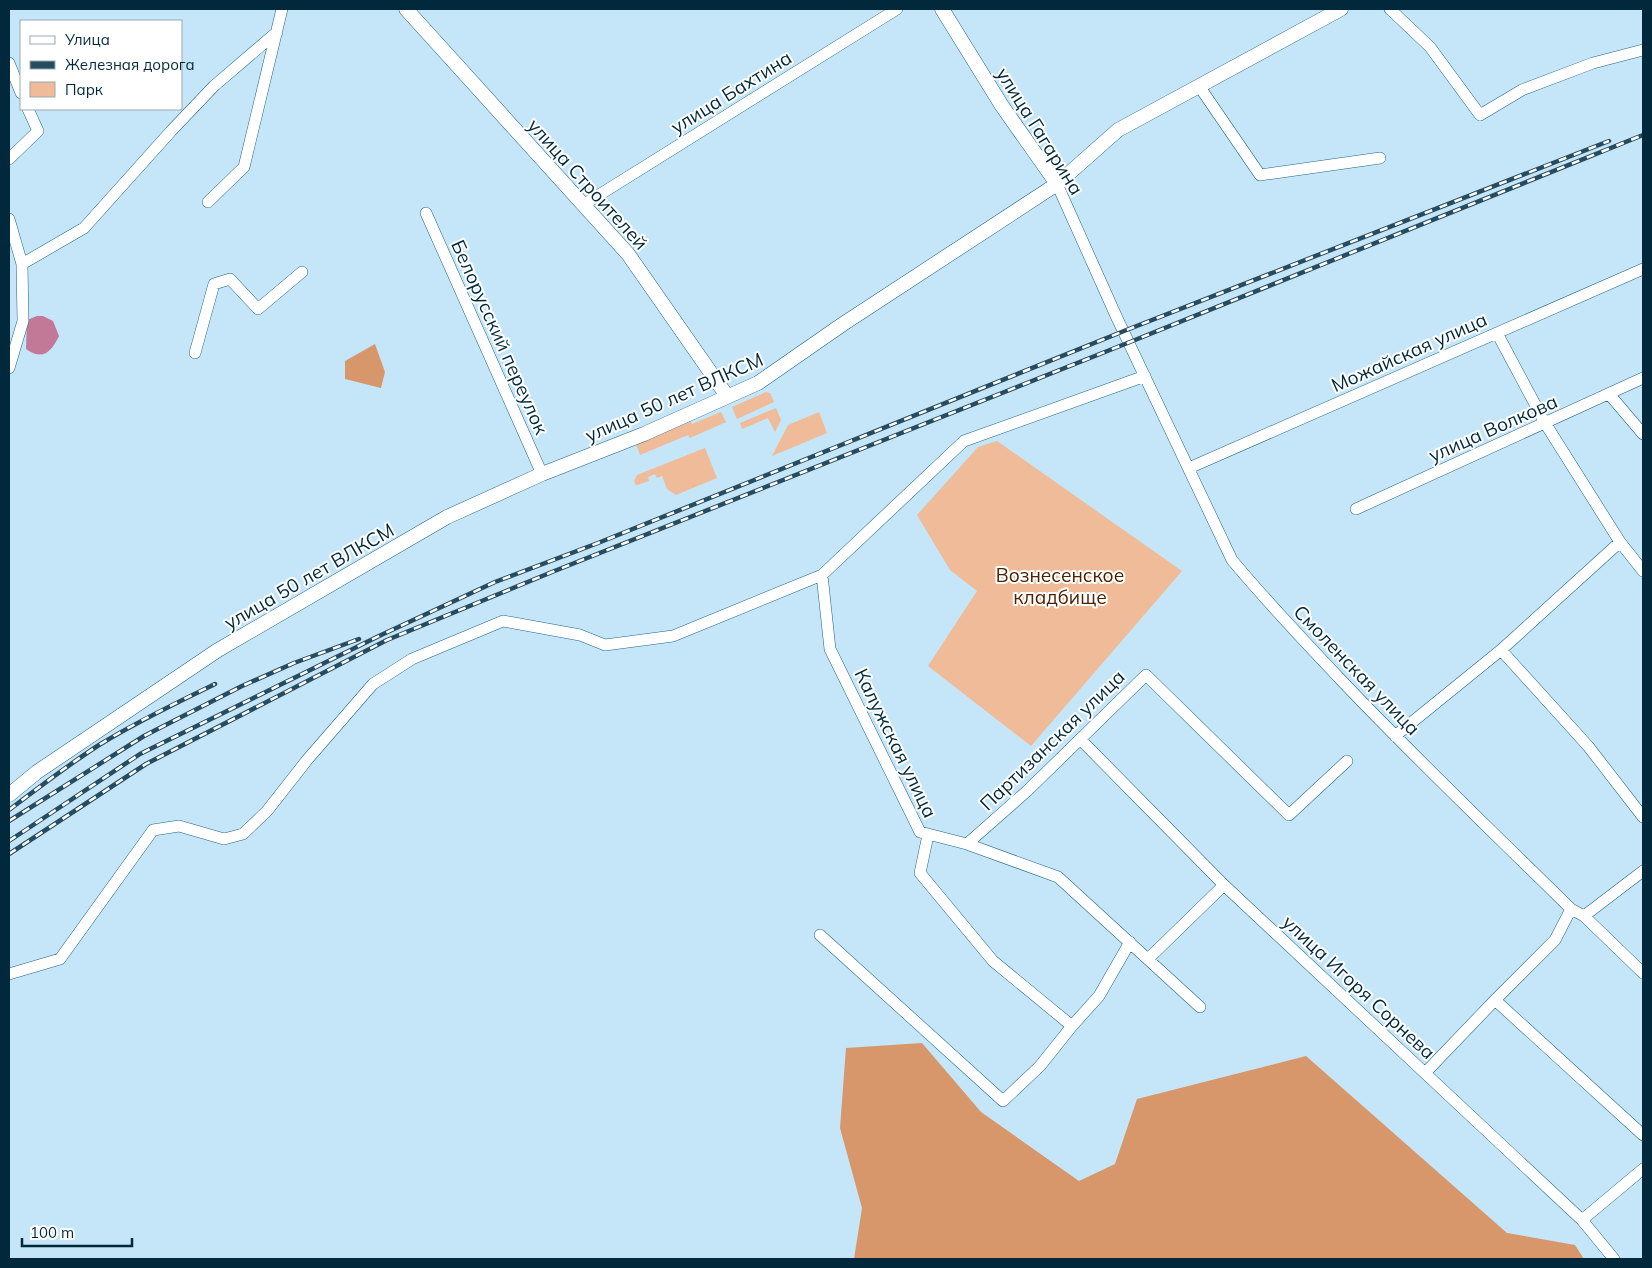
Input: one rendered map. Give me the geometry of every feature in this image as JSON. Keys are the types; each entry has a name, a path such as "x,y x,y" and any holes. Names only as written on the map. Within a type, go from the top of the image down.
{"main road":[{"name":"улица Строителей","path":"406,9 628,254 728,396"},
{"name":"улица Гагарина","path":"942,9 1002,106 1056,184"},
{"name":"улица 50 лет ВЛКСМ","path":"9,795 37,772 218,650 448,517 542,474 644,434 758,383 1056,184 1118,130 1340,9"}],"street":[{"path":"208,202 244,168 282,9"},
{"name":"улица Бахтина","path":"583,205 897,9"},
{"path":"1390,9 1430,47 1480,115 1522,90 1592,63 1643,50"},
{"path":"22,264 84,228 214,86 277,32"},
{"path":"9,63 20,90"},
{"path":"1199,86 1260,175 1380,158"},
{"path":"9,159 38,131 28,110"},
{"name":"улица Гагарина","path":"1056,184 1124,331"},
{"name":"Белорусский переулок","path":"426,214 542,474"},
{"path":"9,219 22,264 23,321 9,368"},
{"name":"Можайская улица","path":"1189,468 1643,269"},
{"path":"195,353 214,284 230,279 258,309 302,272"},
{"name":"Смоленская улица","path":"1124,331 1232,560 1256,589 1395,736 1571,909 1584,916 1643,973"},
{"path":"1497,333 1545,423 1620,542 1643,571"},
{"path":"9,974 60,959 153,830 179,826 224,839 243,834 266,811 307,760 373,684 412,658 503,621 580,635 605,645 673,636 822,575 964,440 1144,376"},
{"name":"улица Волкова","path":"1356,508 1643,378"},
{"path":"1609,394 1643,434"},
{"path":"1395,736 1501,650 1620,542"},
{"name":"Калужская улица","path":"822,575 830,649 920,832 967,844 1058,877 1200,1007"},
{"path":"1501,650 1588,746 1643,817"},
{"name":"Партизанская улица","path":"967,844 1026,791 1146,675 1289,815 1347,761"},
{"name":"улица Игоря Сорнева","path":"1080,738 1224,884 1582,1220 1614,1259"},
{"path":"928,835 920,873 993,961 1072,1026"},
{"path":"1584,916 1643,871"},
{"path":"1148,959 1224,884"},
{"path":"1425,1073 1555,940 1571,909"},
{"path":"820,935 1004,1101 1040,1066 1099,996 1130,942"},
{"path":"1495,1000 1643,1135"},
{"path":"1582,1220 1643,1169"}],"green space":[{"path":"766,392 770,393 774,402 737,419 732,407"},
{"path":"776,408 781,420 775,432 768,418 742,429 740,423"},
{"path":"721,412 726,422 690,438 688,435 640,455 636,444 690,420 692,424"},
{"path":"819,412 827,433 772,456 788,425"},
{"name":"Вознесенское кладбище","path":"997,441 1182,571 1031,746 928,666 977,591 950,570 917,515 978,447"},
{"path":"705,448 717,478 676,495 667,489 662,476 657,478 655,474 648,477 649,481 635,484 634,481 637,475"}],"shaded area":[{"path":"43,316 53,321 59,336 50,350 42,354 32,353 26,349 27,320"},
{"path":"375,344 385,372 381,388 345,379 345,361"},
{"path":"922,1043 981,1112 1079,1181 1115,1164 1137,1099 1306,1056 1507,1233 1575,1245 1584,1259 854,1259 862,1208 840,1128 846,1048"}],"railway":[{"path":"9,854 146,764 387,640 552,572 1643,135"},
{"path":"9,841 140,754 379,636 495,582 598,543 1124,331 1609,141"},
{"path":"9,821 144,736 242,686 294,663 359,639"},
{"path":"9,810 99,745 215,684"}]}
